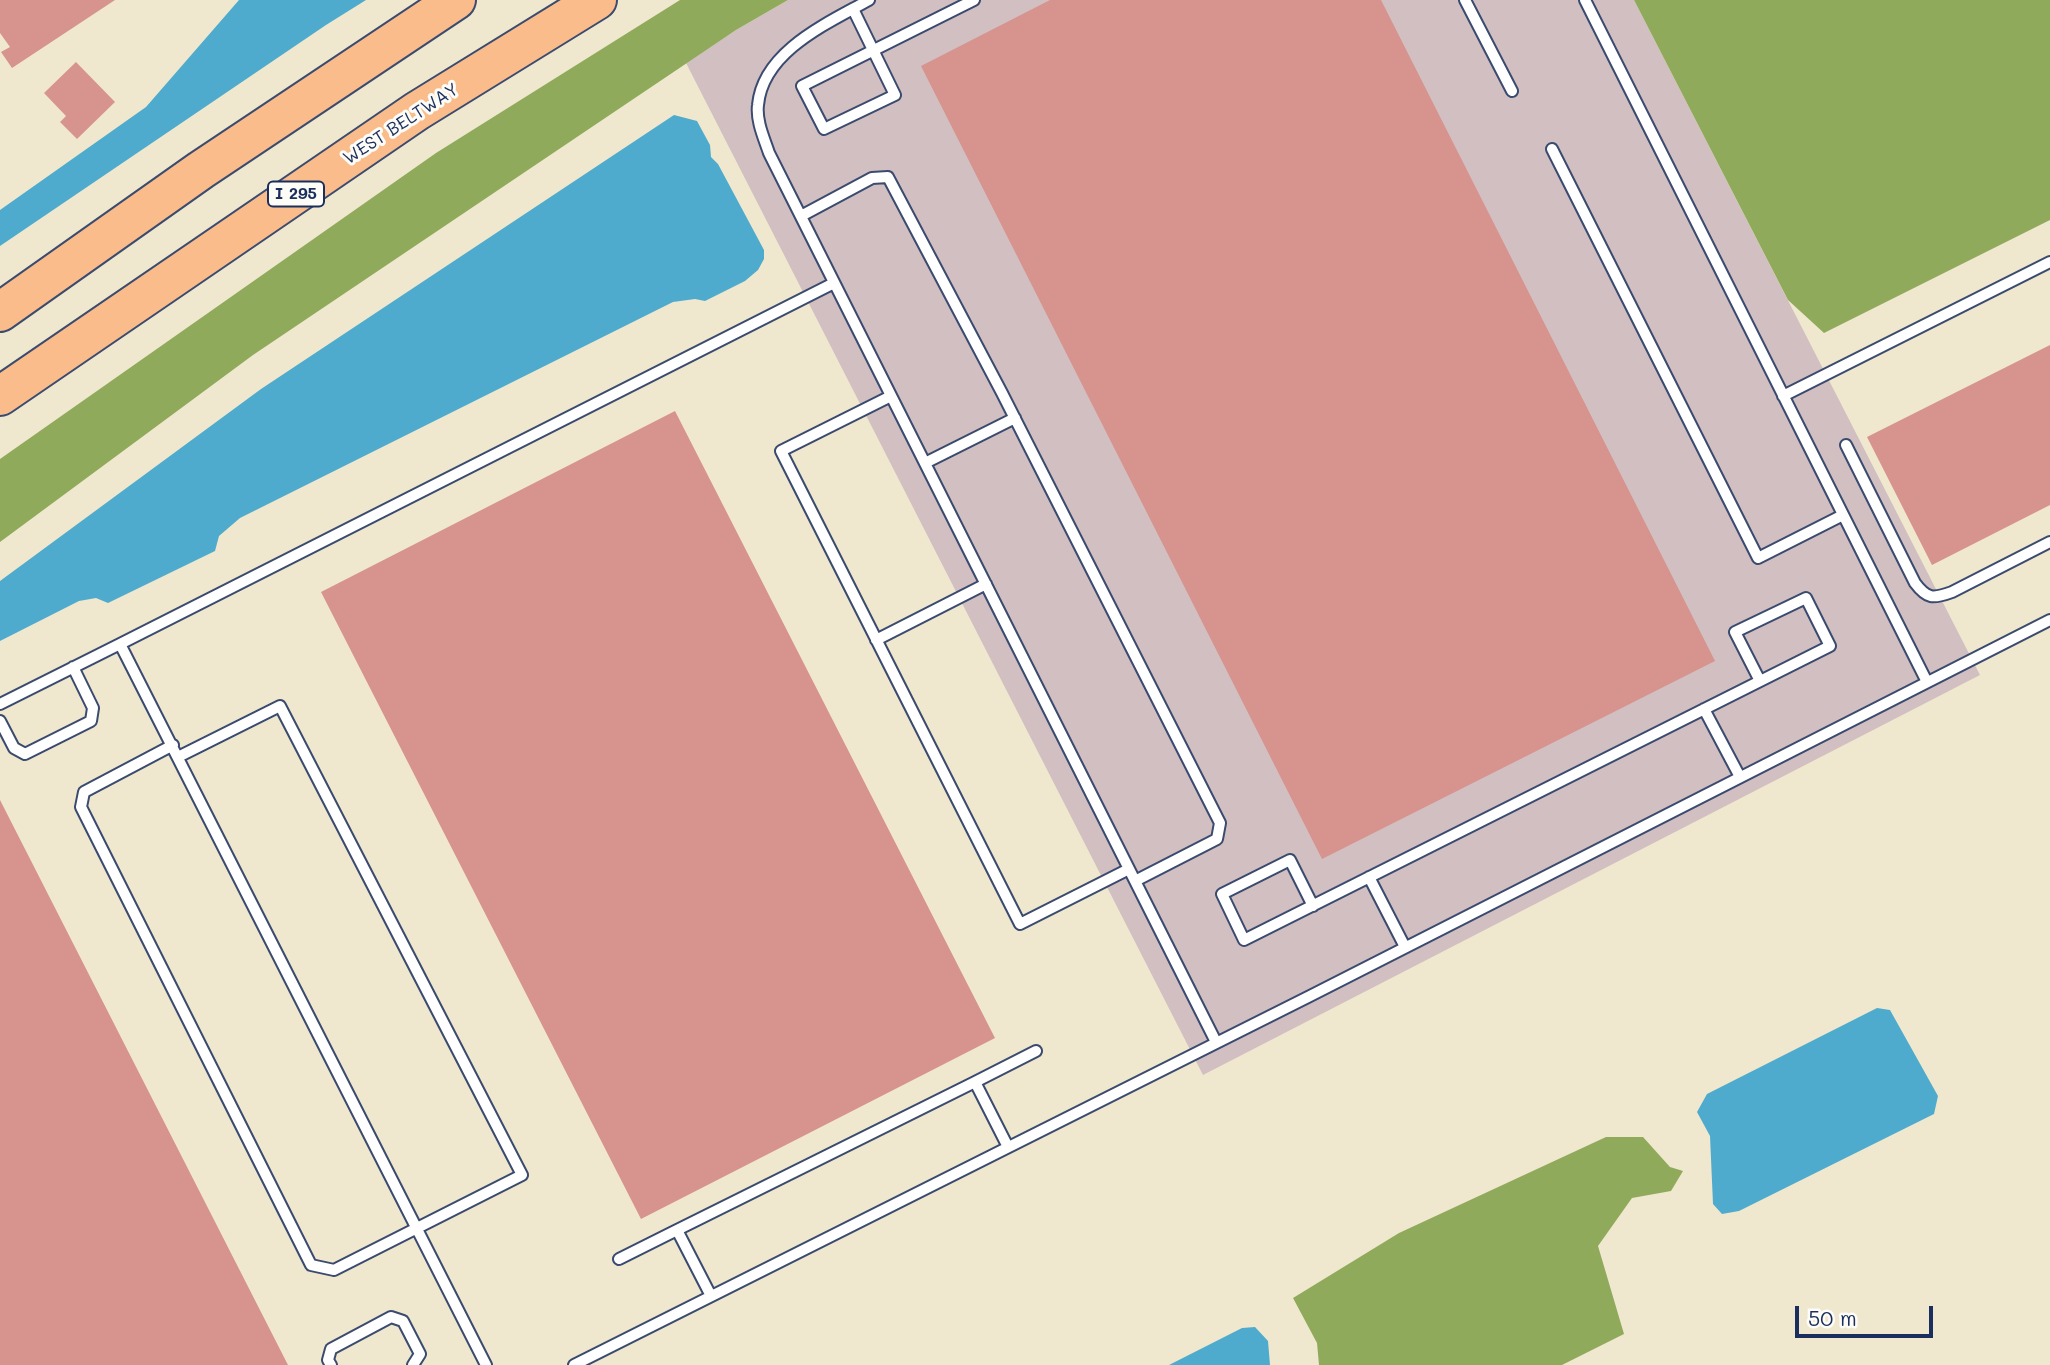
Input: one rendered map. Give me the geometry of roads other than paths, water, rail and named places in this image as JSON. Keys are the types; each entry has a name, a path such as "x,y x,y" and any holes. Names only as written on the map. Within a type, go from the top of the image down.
{"highway":[{"path":"0,312 201,170 456,0"},
{"name":"WEST BELTWAY","path":"0,396 417,111 597,0"}],"lane":[{"path":"869,0 800,40 778,62 764,83 758,106 761,130 769,153 1216,1042"},
{"path":"853,9 874,51 895,95 824,130 802,86 874,51 974,0"},
{"path":"1465,0 1512,91"},
{"path":"1585,0 1927,682"},
{"path":"1552,149 1758,558 1843,515"},
{"path":"801,216 872,178 888,177 1220,823 1217,839 1135,881"},
{"path":"1783,396 2050,262"},
{"path":"0,704 834,283"},
{"path":"891,396 781,451 876,640 1020,924 1129,869"},
{"path":"925,463 1014,418"},
{"path":"1846,445 1914,583 1923,594 1936,598 1952,592 2050,542"},
{"path":"876,640 986,584"},
{"path":"1313,905 1290,860 1222,894 1244,940 1830,646 1805,598 1735,632 1760,681"},
{"path":"574,1365 2050,620"},
{"path":"120,644 486,1365"},
{"path":"0,721 14,748 25,754 91,721 93,708 73,667"},
{"path":"173,745 85,792 81,807 311,1265 334,1270 522,1175 280,706 178,757"},
{"path":"1704,709 1740,777"},
{"path":"1369,877 1405,947"},
{"path":"619,1259 1036,1051"},
{"path":"975,1082 1008,1147"},
{"path":"677,1230 711,1296"},
{"path":"331,1365 328,1360 331,1349 391,1317 403,1321 420,1354 413,1365"}],"water":[{"path":"239,0 366,0 0,246 0,210 146,107"},
{"path":"674,115 697,121 710,145 711,157 718,164 764,250 764,259 758,270 745,281 705,301 695,299 673,302 240,518 219,536 215,551 108,603 96,598 79,601 0,641 0,581 261,389"},
{"path":"1877,1008 1890,1010 1938,1096 1934,1114 1739,1211 1722,1214 1713,1204 1710,1136 1697,1112 1707,1094"},
{"path":"1255,1327 1268,1341 1270,1365 1169,1365 1242,1328"}]}
